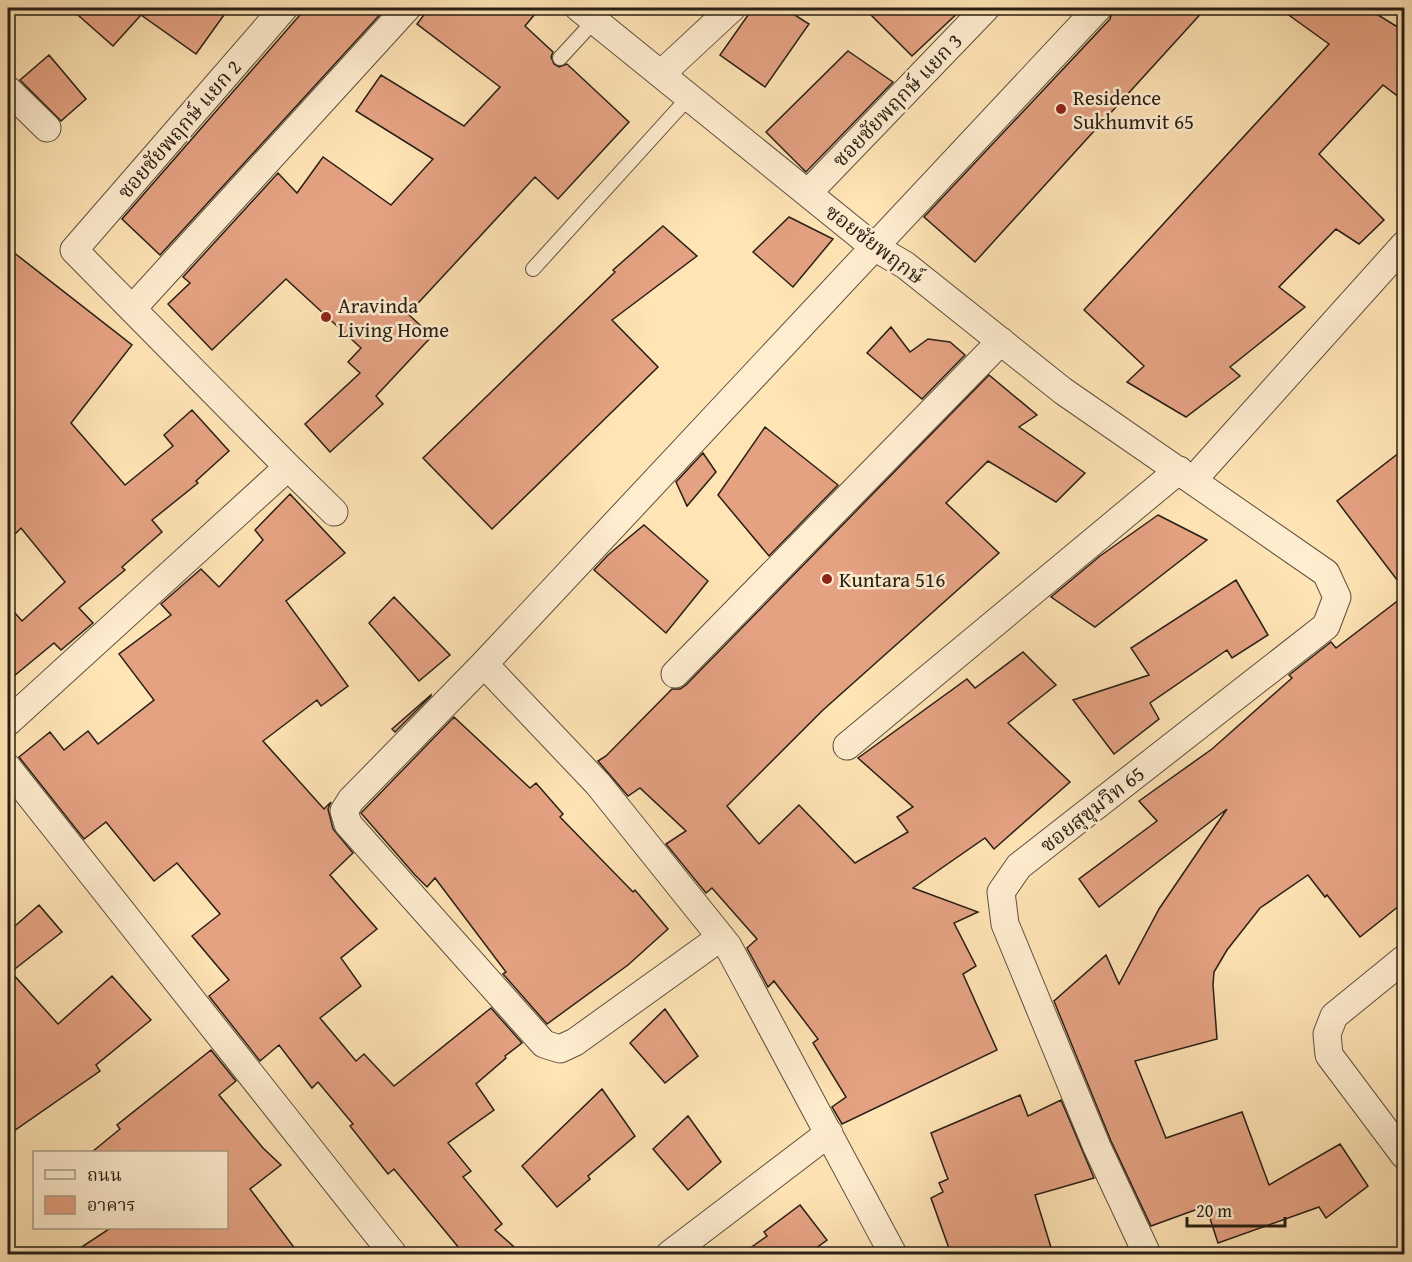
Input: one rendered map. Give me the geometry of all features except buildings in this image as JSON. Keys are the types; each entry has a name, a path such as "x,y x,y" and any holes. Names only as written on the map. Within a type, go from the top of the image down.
{"street":[{"name":"ซอยชัยพฤกษ์ แยก 2","path":"132,309 74,250 284,8"},
{"path":"334,512 132,309 407,8"},
{"path":"661,74 732,8"},
{"name":"ซอยชัยพฤกษ์ แยก 3","path":"808,193 986,8"},
{"path":"721,937 575,1042 560,1049 544,1044 348,824 344,812 351,800 484,664 1098,8"},
{"name":"ซอยชัยพฤกษ์","path":"587,14 874,247 905,265 1063,391 1186,475"},
{"path":"8,90 47,128"},
{"path":"847,747 1186,475 1404,245"},
{"path":"675,674 1001,341"},
{"path":"8,722 288,468"},
{"name":"ซอยสุขุมวิท 65","path":"1147,1254 1097,1147 1005,924 1001,892 1019,866 1326,626 1337,597 1326,573 1186,475"},
{"path":"484,664 598,784 728,946 893,1254"},
{"path":"8,768 393,1254"},
{"path":"1404,959 1334,1016 1327,1034 1329,1055 1404,1155"},
{"path":"670,1254 829,1133"}],"lane":[{"path":"560,58 587,14"},
{"path":"533,269 689,97"}],"place":[{"name":"Residence Sukhumvit 65","path":"1061,109"},
{"name":"Aravinda Living Home","path":"326,317"},
{"name":"Kuntara 516","path":"827,579"}]}
